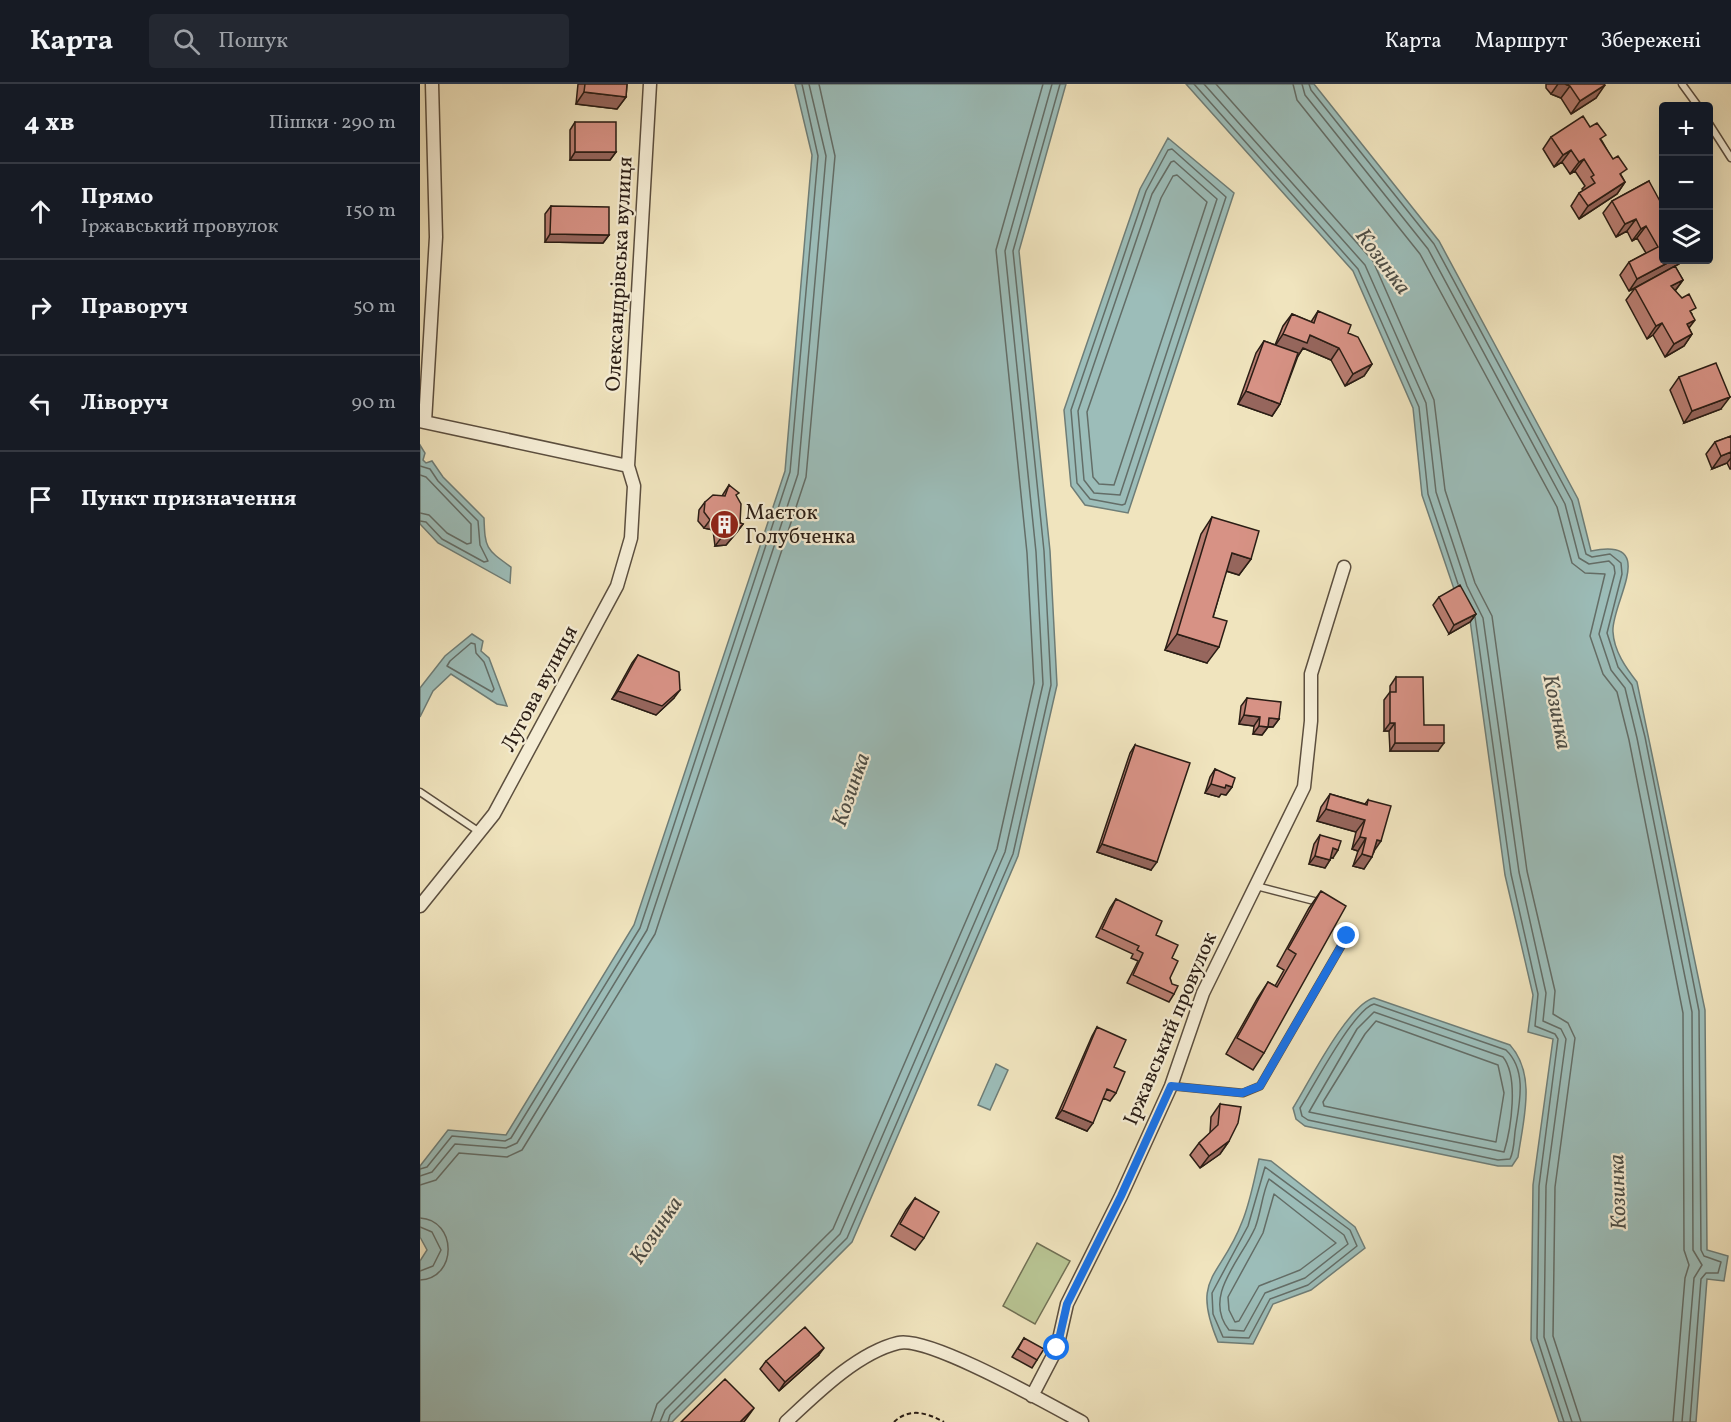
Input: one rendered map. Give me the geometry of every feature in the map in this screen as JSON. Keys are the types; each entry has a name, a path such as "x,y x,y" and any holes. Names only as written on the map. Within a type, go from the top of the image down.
{"street":[{"path":"432,84 436,237 422,422 628,466"},
{"name":"Олександрівська вулиця","path":"628,466 650,84"},
{"name":"Лугова вулиця","path":"420,906 478,831 494,814 618,586 631,538 634,486 628,466"},
{"name":"Іржавський провулок","path":"1032,1396 1057,1348 1067,1304 1121,1196 1171,1086 1203,993 1304,787 1311,721 1311,674 1344,567"},
{"path":"786,1422 824,1386 872,1354 900,1342 930,1346 1082,1422"}],"lane":[{"path":"1682,84 1695,102"},
{"path":"1713,130 1731,158"},
{"path":"420,792 478,831"},
{"path":"1256,885 1322,903"},
{"path":"1171,1086 1242,1093 1260,1086 1347,936"}],"path":[{"path":"894,1422 902,1414 926,1413 945,1422"}],"green space":[{"path":"1037,1243 1070,1261 1035,1324 1003,1306"}],"water":[{"name":"Козинка","path":"795,84 1066,84 1019,251 1050,551 1057,685 1018,856 852,1242 672,1422 420,1422 420,1261 427,1250 420,1237 420,1166 448,1130 506,1135 634,925 785,471 812,155"},
{"name":"Козинка","path":"1186,84 1314,84 1439,241 1578,499 1591,551 1612,549 1624,554 1628,563 1627,576 1614,620 1614,639 1621,659 1637,682 1705,1010 1707,1250 1728,1256 1724,1281 1707,1279 1696,1422 1559,1422 1531,1340 1533,1185 1553,1039 1528,1032 1533,995 1505,875 1470,620 1455,592 1422,495 1413,408 1353,271"},
{"path":"1168,138 1234,193 1128,513 1085,505 1071,486 1064,410 1140,189"},
{"path":"420,445 425,453 423,460 426,463 432,461 443,477 484,518 488,547 511,567 510,583 438,543 420,524"},
{"path":"472,634 483,641 481,651 489,658 507,706 497,704 451,674 433,691 420,717 420,688 445,656"},
{"path":"1374,998 1510,1045 1518,1057 1526,1084 1525,1114 1518,1157 1512,1166 1498,1166 1305,1126 1296,1119 1293,1108 1329,1046 1352,1014 1364,1003"},
{"path":"996,1064 1008,1070 990,1110 978,1105"},
{"path":"1259,1159 1271,1161 1355,1227 1365,1248 1311,1290 1273,1304 1253,1344 1218,1342 1210,1320 1207,1303 1208,1290 1242,1222"}],"building":[{"path":"585,84 627,84 626,97 584,92"},
{"path":"1565,84 1605,85 1580,101 1570,86"},
{"path":"1583,116 1590,127 1597,123 1606,135 1600,139 1613,159 1618,156 1627,169 1620,174 1625,182 1588,206 1579,193 1595,183 1591,177 1594,175 1584,159 1579,162 1571,150 1563,155 1551,137"},
{"path":"575,122 616,122 616,152 575,152"},
{"path":"1649,181 1659,199 1659,264 1665,264 1637,279 1629,262 1658,247 1646,226 1641,229 1636,219 1625,224 1612,201"},
{"path":"551,206 609,207 609,235 550,234"},
{"path":"1675,266 1683,280 1671,286 1682,298 1689,294 1696,308 1690,311 1695,320 1687,324 1692,334 1674,344 1662,323 1656,326 1635,288"},
{"path":"1318,311 1351,325 1348,333 1358,337 1372,364 1353,374 1339,348 1310,335 1307,343 1283,334 1292,314 1314,323"},
{"path":"1264,341 1298,353 1280,404 1246,391"},
{"path":"1716,363 1730,397 1692,411 1679,377"},
{"path":"1731,436 1731,452 1721,456 1715,442"},
{"path":"729,485 739,493 736,495 741,504 740,523 743,524 731,537 721,538 719,522 710,520 704,512 705,502 713,495 725,496"},
{"path":"1212,517 1259,531 1251,559 1232,553 1213,617 1227,621 1219,647 1177,634"},
{"path":"1460,585 1476,614 1454,625 1439,597"},
{"path":"638,655 679,672 680,690 662,706 618,691"},
{"path":"1396,677 1423,677 1424,725 1444,725 1444,743 1395,743 1395,723 1390,723 1390,692 1396,692"},
{"path":"1247,698 1281,702 1279,719 1269,718 1268,727 1259,726 1260,717 1244,715"},
{"path":"1135,745 1190,763 1157,862 1102,844"},
{"path":"1215,769 1235,778 1232,787 1226,785 1225,788 1211,784"},
{"path":"1330,794 1367,805 1368,800 1391,806 1381,841 1377,840 1372,857 1362,854 1366,838 1360,837 1365,820 1326,809"},
{"path":"1320,835 1341,841 1338,850 1333,848 1330,860 1315,856"},
{"path":"1321,891 1346,906 1264,1053 1237,1038 1268,982 1277,987 1296,954 1288,949"},
{"path":"1116,899 1162,921 1156,935 1178,945 1172,958 1178,961 1170,978 1172,984 1178,986 1174,994 1133,975 1143,953 1137,950 1139,946 1102,929"},
{"path":"1097,1027 1126,1040 1114,1067 1125,1072 1116,1093 1107,1089 1093,1123 1062,1110"},
{"path":"1220,1104 1241,1107 1238,1123 1229,1141 1209,1156 1199,1143 1218,1125"},
{"path":"915,1198 939,1212 924,1238 900,1224"},
{"path":"805,1327 824,1348 785,1382 766,1361"},
{"path":"1024,1338 1044,1349 1037,1360 1018,1349"},
{"path":"725,1379 754,1408 740,1422 681,1422"}],"place":[{"name":"Маєток Голубченка","path":"724,525"}],"route":[{"path":"1057,1348 1067,1304 1121,1196 1171,1086 1242,1093 1260,1086 1347,936"}]}
